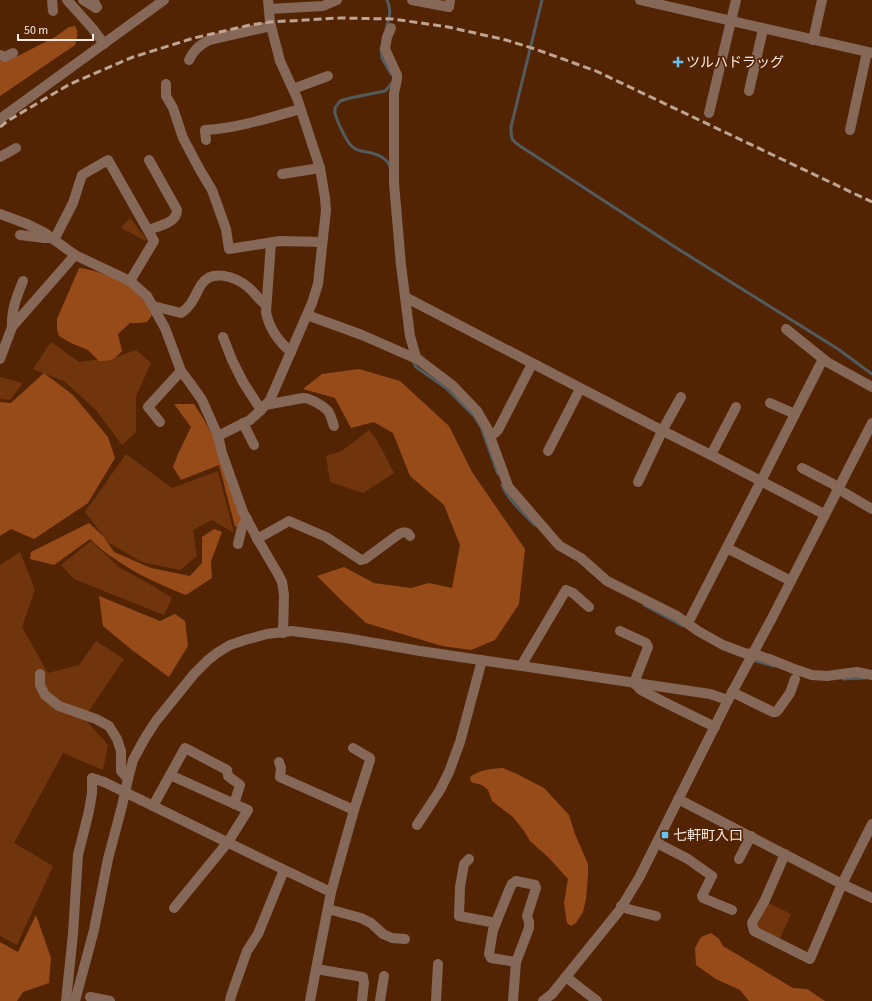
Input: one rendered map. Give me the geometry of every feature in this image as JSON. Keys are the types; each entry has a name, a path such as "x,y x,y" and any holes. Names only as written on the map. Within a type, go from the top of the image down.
{"street":[{"path":"52,0 52,11"},
{"path":"67,0 93,28 104,44"},
{"path":"83,0 96,8 97,5 93,0"},
{"path":"0,119 164,0"},
{"path":"218,436 250,420 270,400 312,303 318,284 326,210 320,168 293,89 280,60 271,26 268,4 323,6 337,0"},
{"path":"412,0 449,7 450,0"},
{"path":"640,0 870,53 850,130"},
{"path":"709,113 736,0"},
{"path":"813,40 822,0"},
{"path":"189,60 196,50 209,40 271,26"},
{"path":"391,28 386,41 385,49 397,75 394,93 394,183 405,298 410,336 416,359"},
{"path":"749,92 763,29"},
{"path":"0,55 5,57 13,53"},
{"path":"293,89 328,76"},
{"path":"166,84 166,96 171,104 183,138 212,190 226,229 229,249 280,241 322,242"},
{"path":"206,140 205,130 223,129 300,109"},
{"path":"0,157 16,148"},
{"path":"53,239 73,203 82,175 108,160 154,241 130,281"},
{"path":"148,230 168,223 177,214 177,210 149,160"},
{"path":"282,174 320,168"},
{"path":"0,214 27,224 45,233 75,254 130,281 147,296 165,328 181,371 202,400 218,436 222,453 247,519 282,582 284,595 283,633"},
{"path":"20,235 53,239"},
{"path":"271,243 266,305 267,319 278,340 291,352"},
{"path":"0,359 12,327 75,254"},
{"path":"153,306 181,313 190,305 203,282 207,278 214,276 228,276 243,283 266,305"},
{"path":"12,327 11,318 13,308 23,281"},
{"path":"405,298 824,514"},
{"path":"307,315 362,335 416,359 452,385 477,411 487,428 508,486 518,500 560,546 581,558 607,580 677,616 714,640 744,653 769,659 812,675 827,676 857,672 872,675"},
{"path":"786,329 823,359 872,387"},
{"path":"223,337 243,382 263,407"},
{"path":"688,623 823,359"},
{"path":"490,434 495,433 498,430 532,364"},
{"path":"160,422 148,407 181,371"},
{"path":"548,451 580,389"},
{"path":"638,482 680,397"},
{"path":"263,407 308,398 329,412 334,426"},
{"path":"770,403 795,414"},
{"path":"711,455 736,406"},
{"path":"242,423 254,445"},
{"path":"543,1001 552,994 566,977 621,906 639,878 730,696 791,581 824,514 870,430"},
{"path":"802,468 833,484 838,489 872,509"},
{"path":"238,544 242,527 247,519"},
{"path":"257,538 289,521 326,537 361,560 365,559 399,534 405,532 410,536"},
{"path":"727,548 791,581"},
{"path":"521,666 566,590 573,593 588,607"},
{"path":"75,1001 94,930 108,859 133,760 156,721 194,674 208,660 230,645 267,634 292,631 346,638 634,684 730,696 773,712 778,710 790,693 795,679"},
{"path":"620,631 646,643 648,647 634,684"},
{"path":"417,825 440,790 449,772 460,742 482,660"},
{"path":"40,674 40,685 45,695 59,706 96,719 109,726 117,739 121,751 121,771 128,779"},
{"path":"634,684 641,690 715,727"},
{"path":"153,806 185,748 228,770 228,776 240,785 234,804"},
{"path":"310,1001 331,892 370,760 370,758 353,748"},
{"path":"279,762 281,768 280,777 354,810"},
{"path":"170,775 248,810 228,842 174,908"},
{"path":"66,1001 74,934 78,855 89,811 92,793 92,778 104,782 331,892"},
{"path":"678,799 872,898"},
{"path":"785,854 765,900 752,923 754,931 810,959 842,884 872,824"},
{"path":"739,858 751,836"},
{"path":"657,843 688,859 712,876 702,896 703,898 732,910"},
{"path":"469,859 464,864 460,887 458,916 496,923"},
{"path":"230,1001 247,951 258,934 284,870"},
{"path":"513,1001 516,962 529,928 527,916 536,888 535,885 516,881 512,884 493,930 489,954 492,958 516,962"},
{"path":"621,906 656,916"},
{"path":"328,909 361,918 371,923 384,934 392,938 405,939"},
{"path":"436,1001 438,964"},
{"path":"316,969 363,977 364,982 362,1001"},
{"path":"380,1001 384,976"},
{"path":"566,977 597,1001"},
{"path":"90,997 110,1001"}],"shaded area":[{"path":"75,26 77,38 75,45 0,96 0,61 8,61 55,37 69,27"},
{"path":"130,218 147,240 146,241 121,228"},
{"path":"79,268 111,277 128,285 141,295 152,315 147,322 130,323 118,334 122,351 117,356 106,361 99,361 88,350 59,336 57,330 57,319"},
{"path":"51,342 79,362 117,357 136,350 151,363 136,396 136,432 122,445 96,410 64,381 33,369"},
{"path":"359,369 400,381 449,426 472,472 525,549 519,604 495,640 471,650 442,646 366,623 317,576 344,567 374,583 411,588 429,583 452,588 460,545 444,505 410,476 393,433 374,422 351,428 335,398 303,389 322,374"},
{"path":"44,373 73,395 108,437 115,458 88,503 34,539 11,529 0,536 0,402 11,403"},
{"path":"0,377 23,383 10,400 0,399"},
{"path":"174,404 194,404 221,450 244,522 235,527 219,465 181,480 173,467 191,427"},
{"path":"369,430 377,440 394,473 363,493 330,482 326,456 342,451"},
{"path":"126,454 172,488 218,471 234,533 212,520 193,530 197,556 180,570 142,562 109,543 85,512"},
{"path":"89,523 104,537 114,552 151,568 190,576 202,563 202,537 214,529 222,532 211,561 212,578 186,595 157,583 120,563 90,539 54,565 30,559 31,552"},
{"path":"91,541 120,568 172,598 164,615 74,579 61,565"},
{"path":"20,552 35,590 22,627 48,673 79,665 96,641 124,659 84,718 108,745 103,770 63,753 14,843 53,866 17,945 0,936 0,565"},
{"path":"99,596 160,621 175,614 185,621 188,646 169,677 132,650 103,626"},
{"path":"503,768 544,788 569,815 575,834 588,864 586,899 583,912 576,923 571,926 567,923 564,903 568,879 549,858 530,841 513,817 492,801 488,790 482,785 471,782 470,777 478,772"},
{"path":"768,903 791,914 779,941 755,930"},
{"path":"36,915 51,958 49,983 23,992 17,1001 0,1001 0,942 18,952"},
{"path":"711,933 719,939 723,946 793,988 807,989 825,1001 749,1001 740,990 716,979 696,965 695,948 701,937"}],"waterway":[{"path":"386,29 390,11 387,0"},
{"path":"542,0 511,127 511,136 513,140 675,247 838,349 872,374"},
{"path":"381,48 382,58 391,74"},
{"path":"390,167 389,164 379,156 357,150 351,146 340,127 335,113 335,108 340,101 385,91 392,83"},
{"path":"412,359 416,367 446,388 474,416 481,427 498,474"},
{"path":"502,485 512,501 535,525"},
{"path":"644,605 683,626"},
{"path":"752,660 774,666"},
{"path":"843,679 865,678"}],"railway":[{"path":"0,127 9,120 70,84 133,57 194,38 270,22 340,18 393,19 448,27 506,40 596,71 872,202"}],"place":[{"name":"ツルハドラッグ","path":"678,62"},
{"name":"七軒町入口","path":"665,835"}]}
